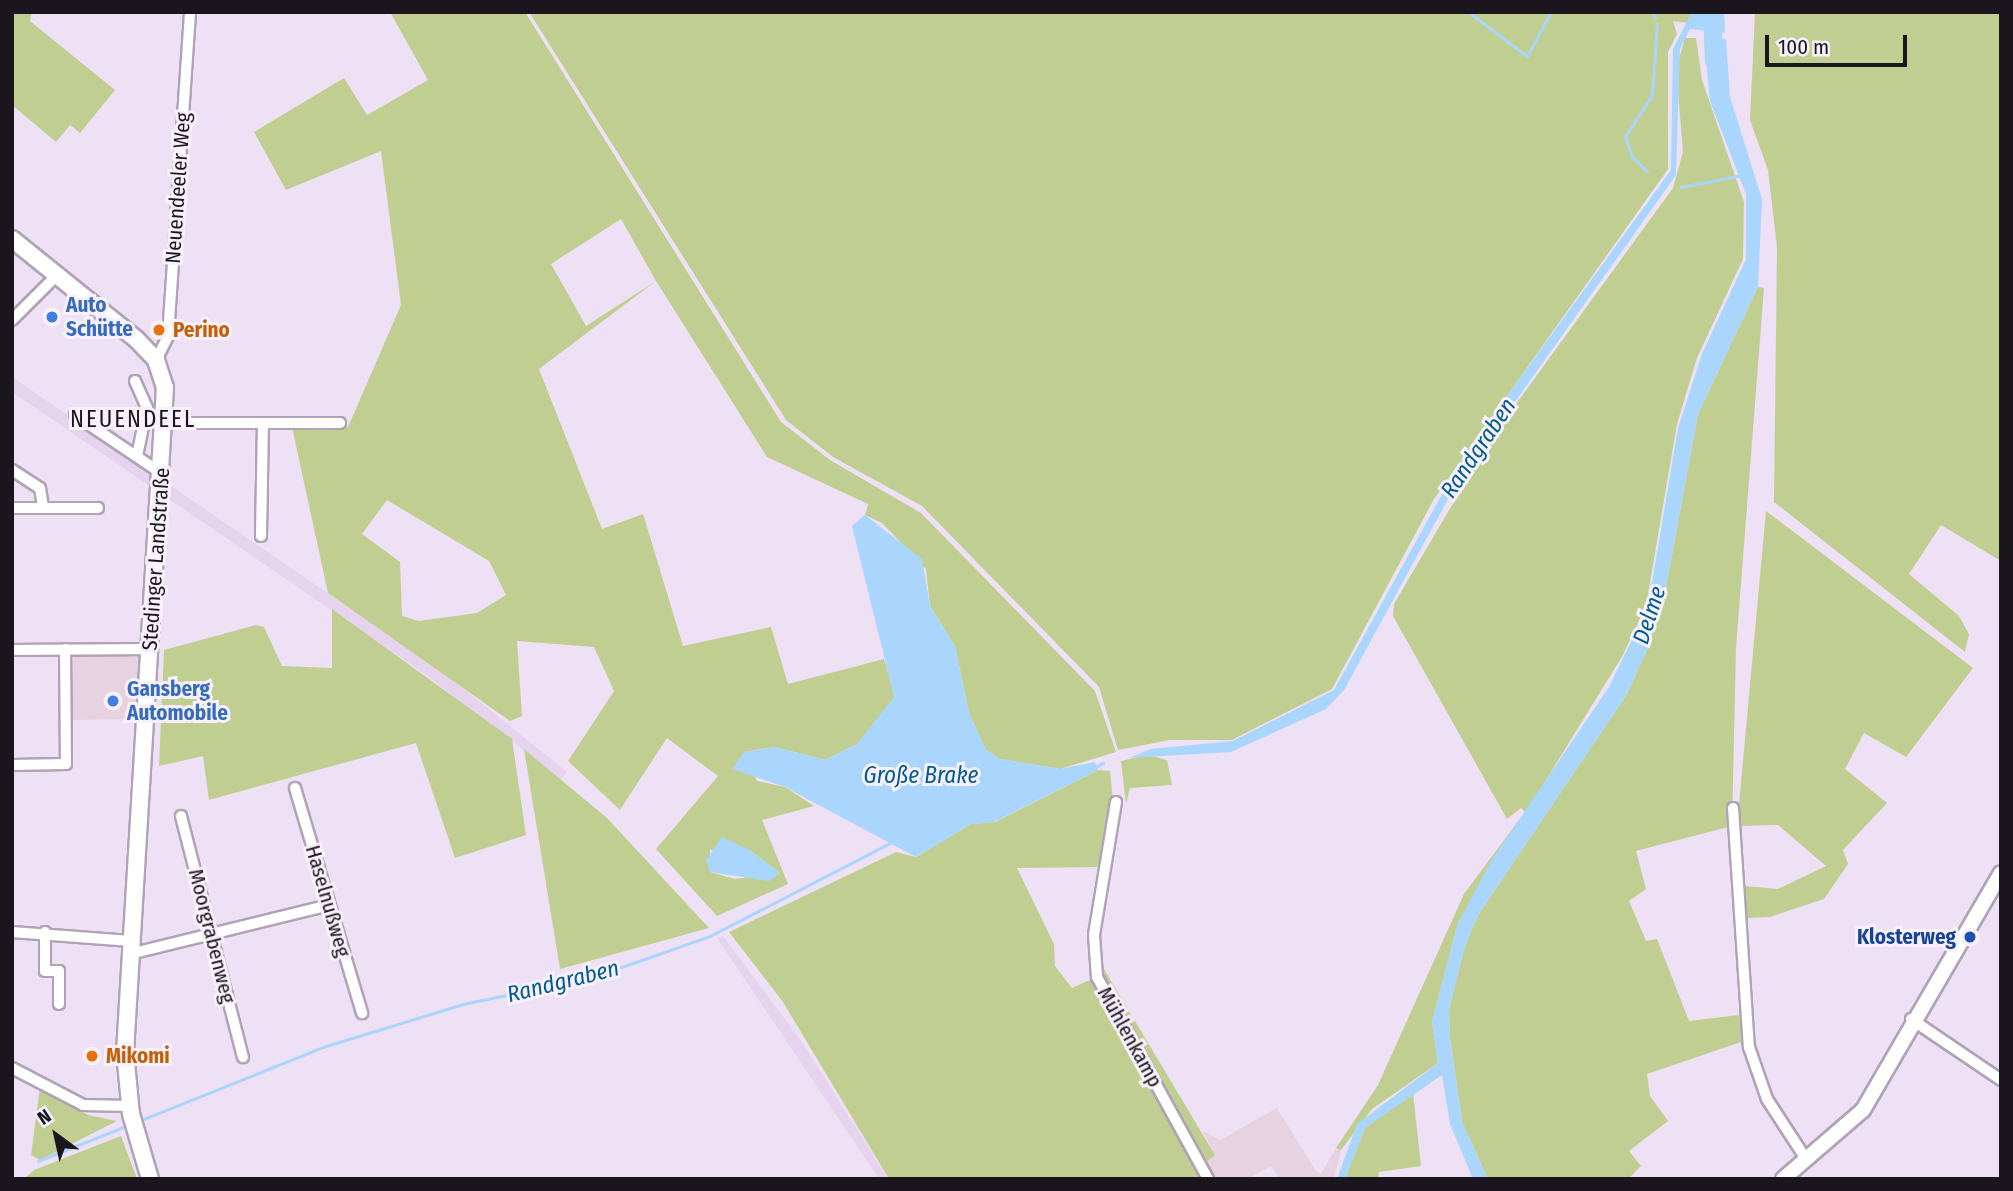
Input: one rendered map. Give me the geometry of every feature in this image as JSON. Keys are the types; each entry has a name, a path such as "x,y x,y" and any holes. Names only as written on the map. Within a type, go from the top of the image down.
{"main road":[{"path":"12,239 156,360"},
{"name":"Stedinger Landstraße","path":"150,1179 132,1116 130,948 164,423 165,387 156,360"}],"street":[{"name":"Neuendeeler Weg","path":"156,360 168,336 190,12"},
{"path":"12,320 57,275"},
{"path":"135,381 147,408 136,456"},
{"path":"75,415 161,473"},
{"path":"164,423 340,423"},
{"path":"261,536 263,424"},
{"path":"12,470 40,488 43,508"},
{"path":"12,509 98,508"},
{"path":"12,765 66,764 65,649"},
{"path":"12,650 150,649"},
{"name":"Haselnußweg","path":"295,788 362,1013"},
{"name":"Mühlenkamp","path":"1116,802 1094,935 1097,977 1208,1179"},
{"path":"1733,808 1749,1047 1767,1099 1804,1156"},
{"name":"Moorgrabenweg","path":"181,816 243,1057"},
{"path":"1783,1179 1804,1156 1863,1110 1911,1019 2001,873"},
{"path":"12,932 45,932 130,948 211,933 329,905"},
{"path":"45,932 45,971 59,971 59,1004"},
{"path":"1911,1019 2001,1080"},
{"path":"12,1068 83,1105 132,1116"}],"shaded area":[{"path":"12,377 443,672 567,772 561,779 425,674 12,392"},
{"path":"69,654 144,657 143,719 70,720"},
{"path":"723,936 802,1042 888,1179 879,1179 717,938"},
{"path":"1277,1108 1316,1171 1321,1174 1336,1148 1341,1150 1334,1179 1280,1179 1271,1166 1248,1179 1215,1179 1204,1164 1215,1155 1203,1131 1220,1140"}],"green space":[{"path":"12,12 32,12 30,21 115,90 80,133 70,125 56,142 12,105"},
{"path":"390,12 525,12 781,422 830,460 921,513 1095,691 1116,752 1060,769 1000,759 986,750 969,713 955,646 930,606 926,569 882,523 865,515 868,504 767,457 656,281 539,369 602,529 643,514 683,646 771,627 788,684 884,659 895,697 857,744 825,760 775,747 744,752 757,781 785,787 814,806 762,820 788,884 717,916 656,849 718,776 667,738 620,810 568,761 614,691 594,647 517,641 522,716 510,721 328,593 292,427 348,427 401,305 381,151 286,190 254,132 344,78 367,115 428,80","holes":["621,219 656,281 586,326 551,264","387,500 489,561 506,595 477,613 419,621 402,616 400,562 362,534","710,850 751,851 779,873 735,879 710,872"]},
{"path":"529,12 1692,12 1689,23 1673,21 1677,34 1668,52 1668,169 1434,499 1332,689 1232,740 1170,740 1118,750 1099,687 922,506 833,457 786,420"},
{"path":"1755,12 2001,12 2001,561 1941,525 1909,574 1959,616 1969,634 1965,652 1774,502 1777,247 1768,170 1750,120"},
{"path":"1685,38 1696,38 1702,80 1744,202 1743,259 1697,358 1677,424 1646,606 1623,655 1458,923 1432,1022 1438,1063 1372,1109 1341,1150 1336,1148 1378,1085 1464,894 1525,812 1521,808 1507,819 1393,616 1394,604 1492,437 1673,188 1683,152 1676,69"},
{"path":"1758,287 1764,288 1736,648 1732,826 1636,851 1646,889 1629,901 1646,941 1657,939 1689,1021 1739,1015 1744,1041 1647,1074 1650,1096 1668,1121 1629,1151 1641,1166 1628,1179 1488,1179 1462,1122 1450,1038 1449,1009 1465,946 1478,915 1627,694 1649,645 1663,603 1698,414"},
{"path":"1766,511 1973,668 1906,757 1864,733 1845,769 1887,803 1843,850 1848,864 1824,899 1770,917 1746,918 1745,886 1778,889 1826,866 1778,825 1737,826"},
{"path":"332,609 512,739 526,835 455,858 416,743 209,800 203,756 159,766 164,650 256,625 264,627 282,666 332,668"},
{"path":"524,749 607,818 709,928 560,969"},
{"path":"1148,755 1167,760 1172,785 1130,788 1126,804 1121,761"},
{"path":"1098,770 1110,771 1113,800 1100,867 1017,868 1054,944 1055,966 1072,988 1092,979 1202,1179 889,1179 783,1002 729,932 896,852 916,857 971,824 995,822"},
{"path":"1101,964 1215,1155 1204,1164 1102,986"},
{"path":"40,1087 88,1115 117,1121 40,1160 31,1155"},
{"path":"1413,1093 1421,1166 1379,1172 1378,1179 1345,1179 1365,1128"},
{"path":"121,1136 137,1179 24,1179 34,1170"}],"water":[{"path":"1692,12 1724,12 1725,33 1690,29 1680,49 1676,175 1454,488 1344,690 1326,709 1231,752 1129,758 1151,749 1233,741 1334,690 1462,458 1671,170 1673,49"},
{"path":"1704,39 1726,39 1730,97 1762,199 1758,287 1698,414 1663,603 1649,645 1627,694 1478,915 1465,946 1449,1009 1450,1038 1462,1122 1488,1179 1473,1179 1450,1124 1442,1075 1365,1128 1345,1179 1337,1179 1357,1124 1438,1063 1432,1022 1458,923 1491,861 1609,687 1648,607 1678,428 1702,354 1746,259 1746,194 1710,101"},
{"name":"Große Brake","path":"865,515 922,559 930,606 955,646 969,713 986,750 1000,759 1060,769 1095,762 1098,770 994,822 971,824 916,857 785,787 732,769 744,752 775,747 825,760 857,744 894,697 852,526"},
{"path":"722,837 751,851 780,873 769,881 710,872 706,860"}],"waterway":[{"path":"1469,12 1527,56 1551,12"},
{"path":"1653,12 1655,18"},
{"name":"Delme","path":"1712,12 1714,61"},
{"path":"1647,172 1632,157 1625,137 1652,95 1657,24"},
{"path":"1681,187 1742,175"},
{"name":"Randgraben","path":"1094,768 1103,763"},
{"name":"Randgraben","path":"139,1121 326,1046 463,1004 593,977 710,936 890,843"},
{"name":"Randgraben","path":"38,1161 129,1125"}],"place":[{"name":"Auto Schütte","path":"52,317"},
{"name":"Perino","path":"159,330"},
{"name":"Gansberg Automobile","path":"113,701"},
{"name":"Klosterweg","path":"1970,937"},
{"name":"Mikomi","path":"92,1056"}],"district":[{"name":"NEUENDEEL","path":"133,419"}]}
